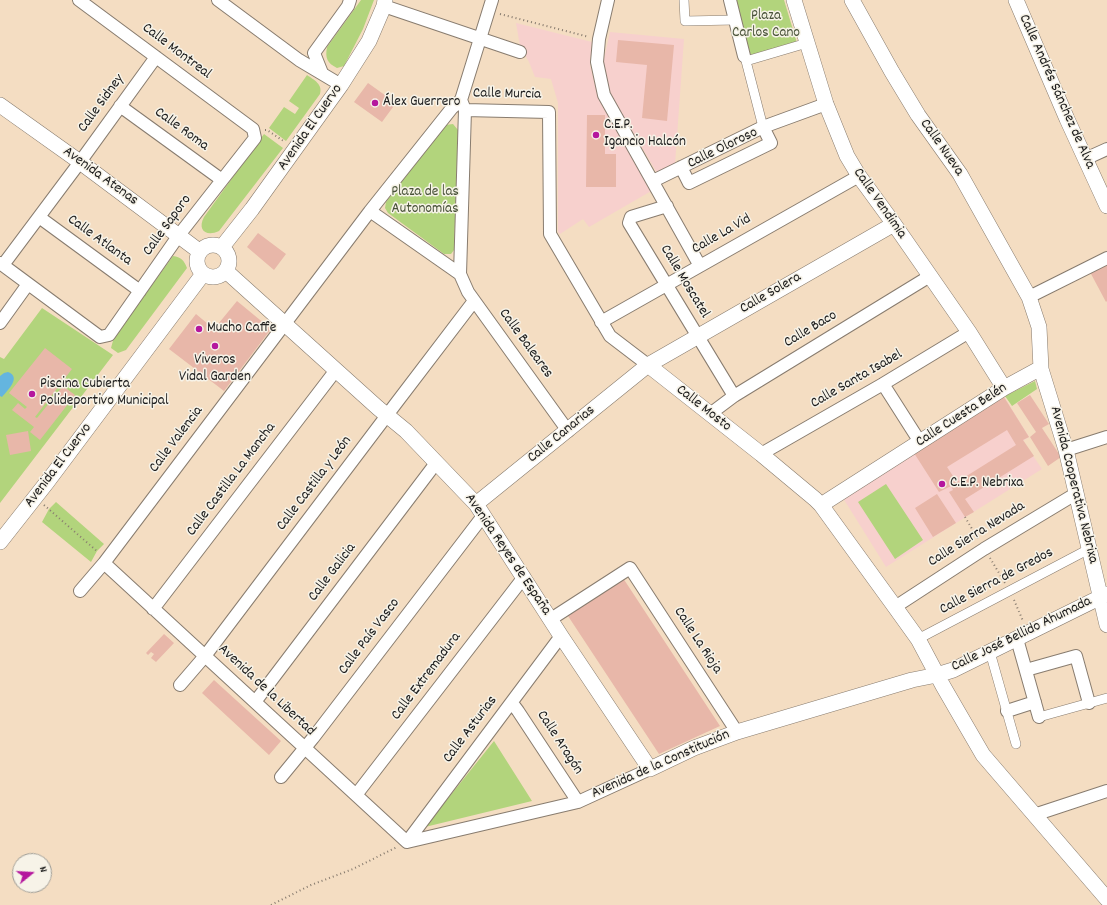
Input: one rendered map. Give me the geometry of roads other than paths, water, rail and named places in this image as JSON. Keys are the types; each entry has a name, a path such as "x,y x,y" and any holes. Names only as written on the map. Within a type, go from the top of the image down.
{"street":[{"name":"Calle Montreal","path":"79,0 253,129"},
{"path":"218,0 300,60 341,85"},
{"path":"300,60 314,53 348,6 350,0"},
{"path":"608,0 598,39 597,62 604,95 700,266"},
{"path":"684,0 684,21 735,20"},
{"path":"730,0 763,127"},
{"name":"Calle Vendimia","path":"794,0 826,104 847,156 858,176 894,224 969,332 1004,388"},
{"name":"Calle Nueva","path":"852,0 918,115 960,174 1028,298"},
{"name":"Calle Andrés Sánchez de Alva","path":"1016,0 1107,206"},
{"path":"384,3 480,39 520,52"},
{"name":"Avenida El Cuervo","path":"222,247 296,150 341,85 369,41 384,3"},
{"path":"460,274 463,105 480,39 491,6"},
{"path":"745,59 807,43"},
{"path":"314,53 322,74"},
{"name":"Calle Sidney","path":"1,264 39,217 156,57"},
{"name":"Calle Oloroso","path":"653,181 763,127 826,104"},
{"name":"Avenida Atenas","path":"0,105 80,162 199,251"},
{"path":"460,274 370,211 452,108 463,105"},
{"name":"Calle Murcia","path":"463,105 549,112"},
{"name":"Calle Roma","path":"120,106 222,180"},
{"name":"Calle Mosto","path":"549,112 550,234 610,336 761,454 822,505 918,640 983,755 1107,899"},
{"name":"Calle Oloroso","path":"681,167 689,183 696,180 771,143 763,127"},
{"name":"Calle Saporo","path":"28,284 100,338 109,334 179,235 255,138 253,129"},
{"path":"1085,159 1107,149"},
{"name":"Calle La Vid","path":"601,322 858,176"},
{"name":"Calle Moscatel","path":"667,206 631,218 630,223 734,396"},
{"name":"Calle Valencia","path":"80,591 105,561 370,211"},
{"name":"Calle Atlanta","path":"39,217 140,291"},
{"name":"Calle Solera","path":"648,365 894,224"},
{"path":"208,245 217,245 222,247 226,251 229,261 226,271 212,277 203,274 197,266 196,260 199,251 208,245"},
{"path":"1041,369 1039,327 1028,298 1107,258"},
{"path":"0,323 28,284 1,264"},
{"name":"Avenida Reyes de España","path":"226,271 406,431 480,510 561,636 650,769"},
{"name":"Avenida El Cuervo","path":"0,542 35,498 203,274"},
{"name":"Calle Baleares","path":"460,274 474,301 568,431"},
{"name":"Calle Baco","path":"710,414 734,396 930,276"},
{"name":"Calle Castilla y León","path":"180,686 205,656 474,301"},
{"name":"Calle Santa Isabel","path":"761,454 883,384 969,332"},
{"name":"Calle Canarias","path":"480,510 568,431 648,365"},
{"name":"Calle Cuesta Belén","path":"822,505 1004,388 1041,369"},
{"name":"Avenida Cooperativa Nebrixa","path":"1041,369 1066,450 1090,548 1104,596 1107,625"},
{"name":"Calle Castilla La Mancha","path":"154,609 336,370"},
{"path":"883,384 920,442"},
{"path":"1066,450 1107,437"},
{"name":"Calle Galicia","path":"255,702 436,463"},
{"name":"Calle Sierra Nevada","path":"895,607 984,549 1076,492"},
{"name":"Calle País Vasco","path":"281,777 305,748 480,510"},
{"name":"Calle Sierra de Gredos","path":"918,640 1090,548"},
{"name":"Avenida de la Libertad","path":"105,561 154,609 407,842"},
{"name":"Calle La Rioja","path":"551,619 630,568 737,732"},
{"name":"Calle Extremadura","path":"356,795 524,577"},
{"name":"Calle José Bellido Ahumada","path":"937,675 953,670 1104,596"},
{"name":"Calle Asturias","path":"407,842 561,636"},
{"path":"1017,639 1039,717 1107,698"},
{"path":"990,652 1016,744"},
{"path":"1026,670 1076,656 1089,703"},
{"name":"Avenida de la Constitución","path":"407,842 578,802 694,748 737,732 912,680 937,675"},
{"path":"1007,711 1035,702"},
{"name":"Calle Aragón","path":"512,703 578,802"},
{"path":"1034,815 1107,791"}],"water":[{"path":"8,372 14,377 14,381 2,397 0,396 0,376"}],"place":[{"name":"Álex Guerrero","path":"375,103"},
{"name":"C.E.P. Igancio Halcón","path":"596,135"},
{"name":"Mucho Caffe","path":"199,329"},
{"name":"Viveros Vidal Garden","path":"215,346"},
{"name":"Piscina Cubierta Polideportivo Municipal","path":"32,394"},
{"name":"C.E.P. Nebrixa","path":"942,484"}],"park label":[{"name":"Plaza Carlos Cano","path":"766,26"},
{"name":"Plaza de las Autonomías","path":"425,202"}]}
